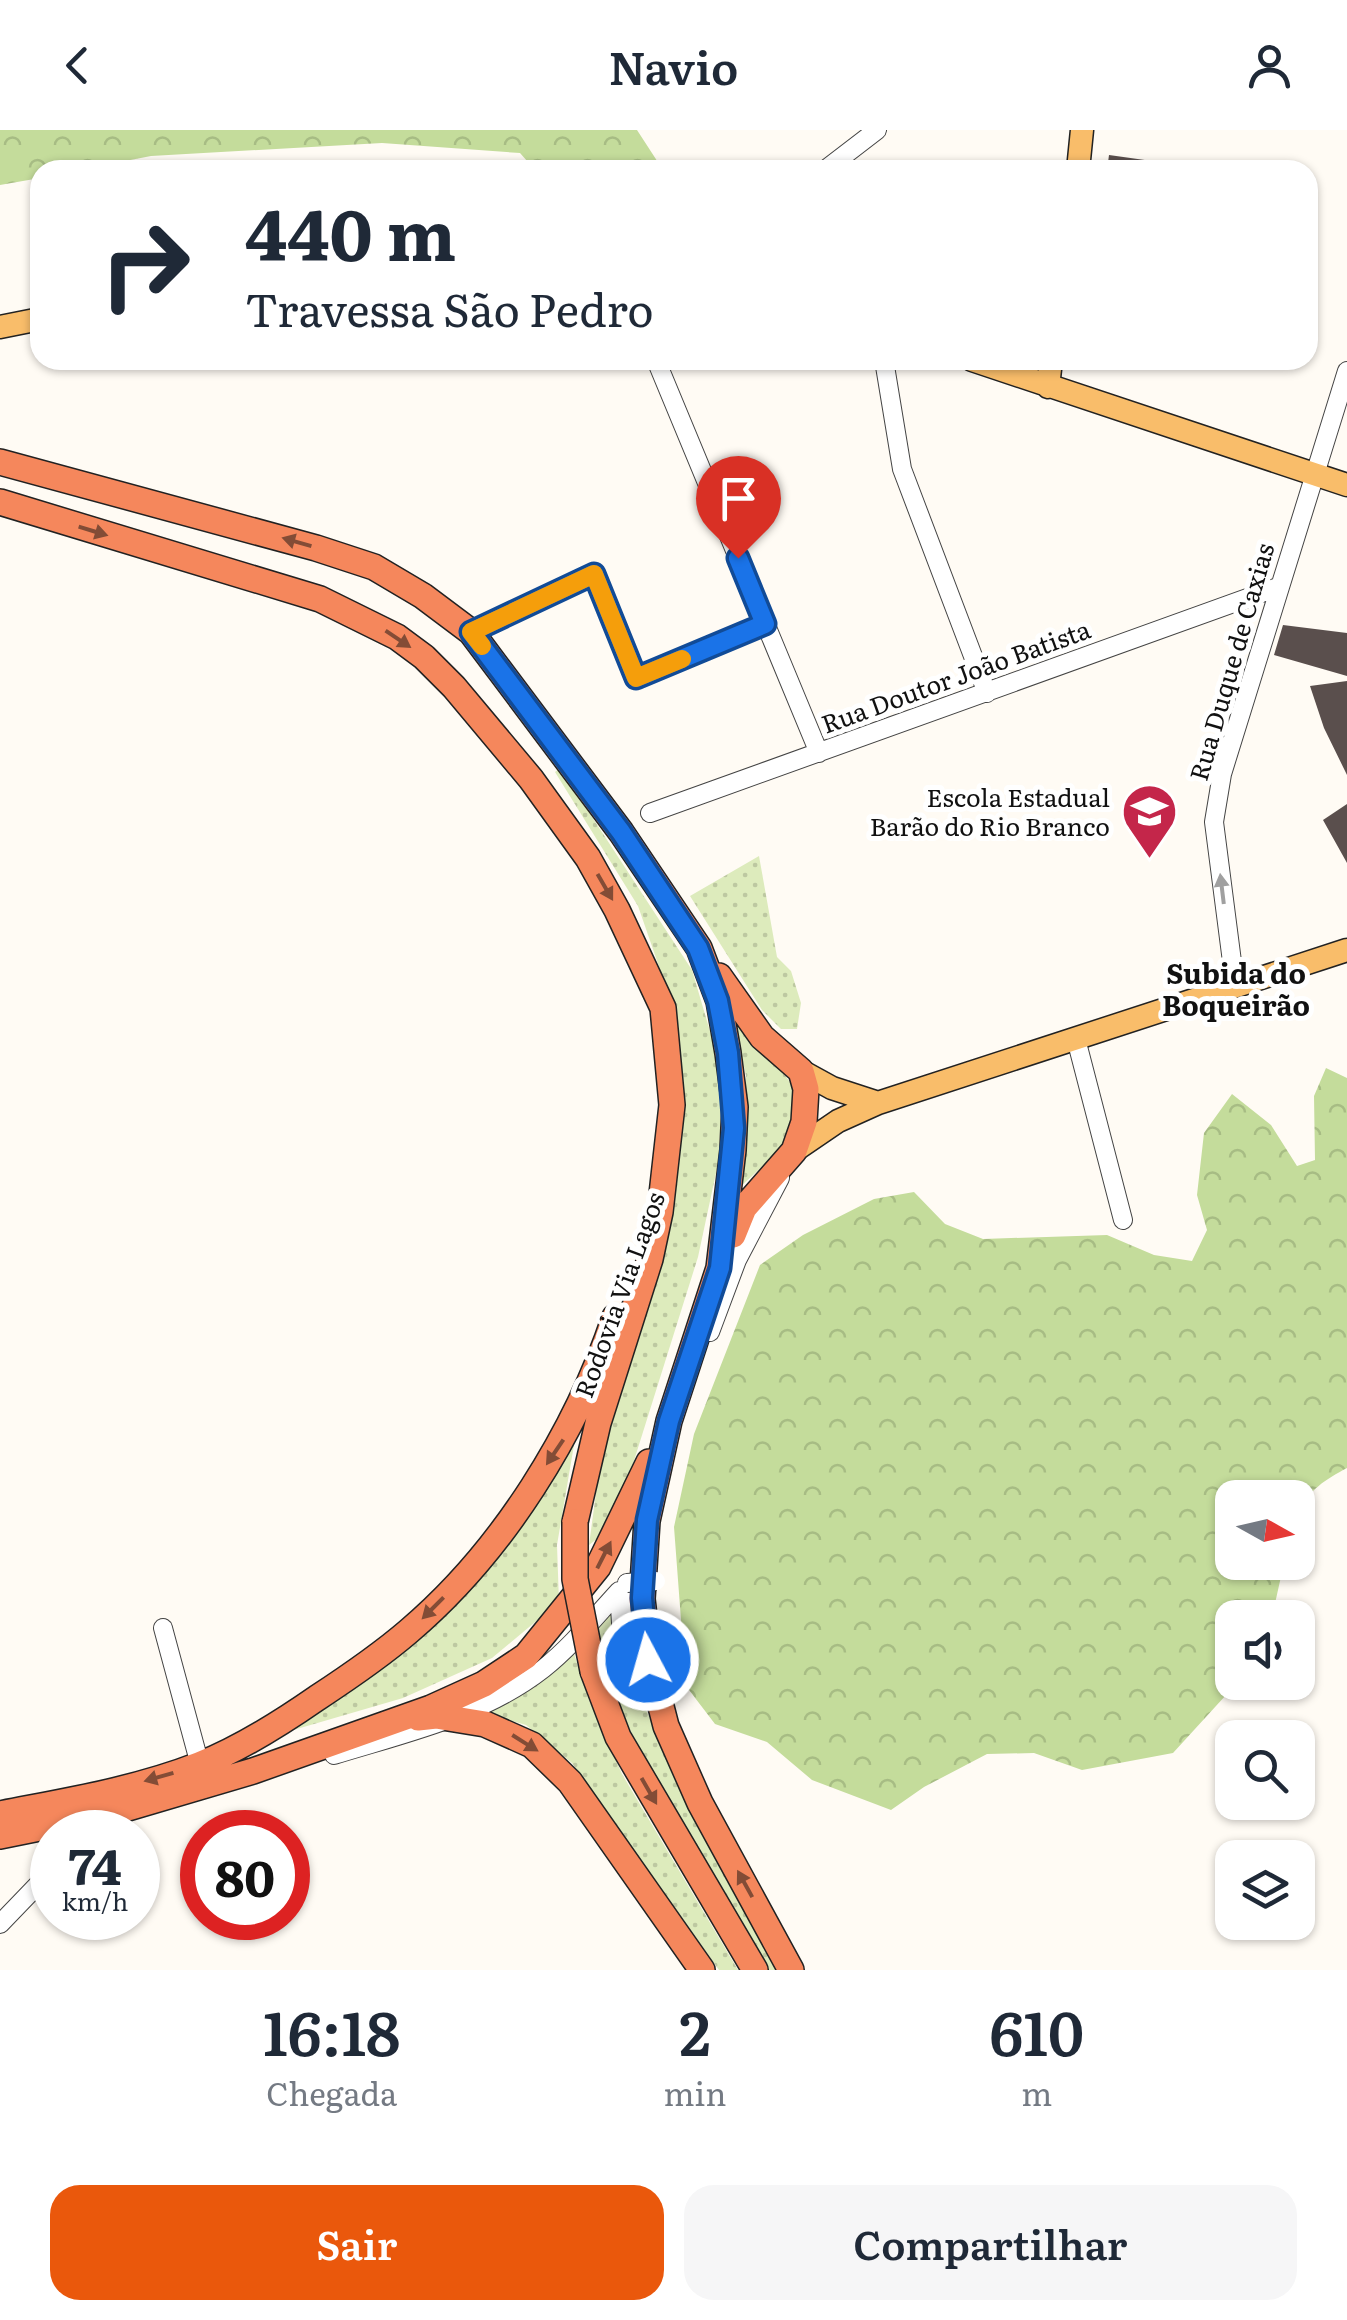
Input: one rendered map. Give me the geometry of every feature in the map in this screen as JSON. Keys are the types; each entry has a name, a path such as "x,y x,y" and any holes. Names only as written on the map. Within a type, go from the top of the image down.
{"highway":[{"path":"0,453 374,567 424,596 471,632 621,832 762,1037 802,1071 806,1105 794,1151 744,1208 669,1421 647,1520 642,1598 648,1660 666,1726 700,1802 791,1970"},
{"path":"0,462 184,510"},
{"path":"0,502 320,598 396,636 454,686 532,779 588,858 618,910 663,1008 672,1105 650,1259 598,1423 575,1522 574,1579 593,1671 618,1736 755,1970"},
{"path":"698,948 718,1001 734,1107 720,1268"},
{"name":"Rodovia Via Lagos","path":"0,1814 102,1794 200,1765 286,1719 372,1661 424,1616 497,1534 562,1442 605,1347 666,1166"},
{"path":"138,1810 398,1720 484,1684 526,1656 598,1567 669,1421"},
{"path":"398,1720 456,1718 485,1724 532,1745 570,1782 702,1970"},
{"path":"0,1836 30,1832"}],"main road":[{"path":"1079,160 1082,130"},
{"path":"0,327 30,321"},
{"path":"1000,370 1347,485"},
{"path":"1048,387 1050,370"},
{"path":"794,1151 838,1121 878,1103 1347,950"},
{"path":"802,1071 832,1088 878,1103"}],"street":[{"path":"838,160 876,130"},
{"path":"660,370 818,753"},
{"path":"886,370 902,470 986,693"},
{"name":"Rua Duque de Caxias","path":"1235,985 1214,822 1222,774 1347,371"},
{"path":"471,632 594,574 636,678 765,624"},
{"name":"Rua Doutor João Batista","path":"650,813 1278,586"},
{"path":"1076,1039 1123,1220"},
{"path":"145,1810 456,1718 516,1688 545,1668 619,1591 622,1639 626,1639 627,1583 656,1581 656,1530 686,1396 737,1260 794,1151"},
{"path":"163,1628 200,1765"},
{"path":"0,1924 30,1893"}],"green space":[{"path":"0,130 637,130 656,160 526,160 520,153 382,143 130,160 30,160 30,180 0,185"},
{"path":"560,768 692,970 722,1072 719,1159 698,1257 632,1467 602,1535 589,1545 601,1456 665,1220 672,1004 638,906 555,772"},
{"path":"759,856 777,957 791,971 801,1003 797,1029 781,1029 762,1010 690,896"},
{"path":"733,1014 800,1099 783,1147 736,1191 743,1149 746,1076"},
{"path":"1326,1068 1347,1078 1347,1468 1315,1490 1315,1480 1215,1480 1215,1580 1280,1580 1276,1600 1215,1600 1215,1700 1221,1700 1173,1753 1082,1770 1034,1753 987,1754 924,1787 891,1810 812,1780 767,1742 715,1724 686,1686 674,1527 694,1434 760,1265 803,1235 874,1199 914,1192 945,1224 983,1239 1107,1235 1154,1255 1192,1261 1207,1230 1197,1195 1204,1133 1232,1094 1271,1125 1297,1166 1315,1160 1314,1096"},
{"path":"574,1445 557,1545 559,1602 492,1658 403,1698 266,1738 475,1573"},
{"path":"612,1599 641,1698 688,1807 776,1970 766,1970 683,1833 619,1708 594,1618"},
{"path":"569,1638 589,1700 622,1774 738,1970 719,1970 572,1763 526,1725 452,1703 519,1672"}],"building":[{"path":"1109,155 1145,160 1108,160"},
{"path":"1283,625 1347,633 1347,676 1274,655"},
{"path":"1347,681 1347,775 1324,728 1310,686"},
{"path":"1347,804 1347,863 1323,820"}],"slow traffic":[{"path":"482,646 471,632 594,574 636,678 682,659"}],"place":[{"name":"Escola Estadual Barão do Rio Branco","path":"1149,861"}],"district":[{"name":"Subida do Boqueirão","path":"1236,990"}],"route":[{"path":"648,1660 642,1598 647,1520 669,1421 720,1268 734,1128 728,1053 718,1001 698,948 621,832 471,632 594,574 636,678 765,624 738,558"}]}
